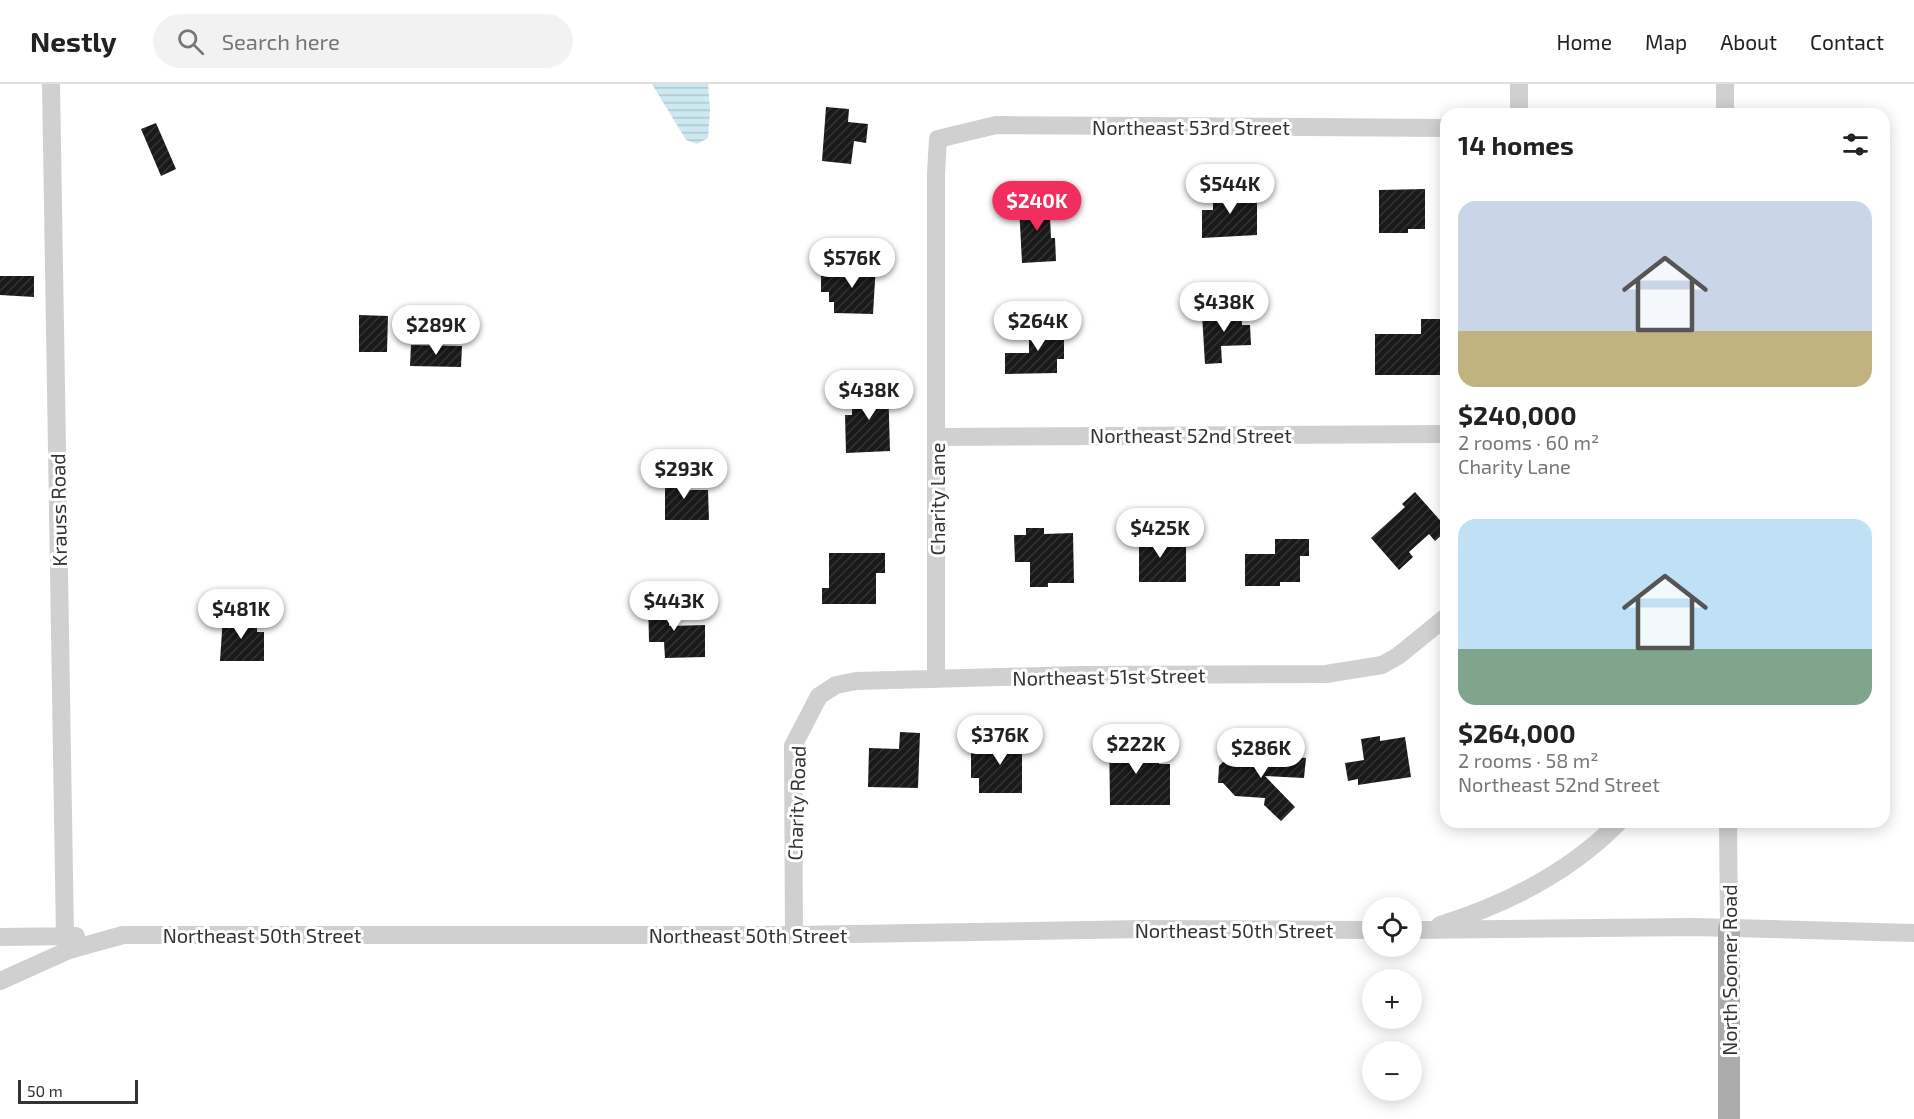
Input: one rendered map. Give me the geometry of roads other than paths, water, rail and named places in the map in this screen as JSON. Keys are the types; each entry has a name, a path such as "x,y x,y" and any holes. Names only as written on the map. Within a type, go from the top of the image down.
{"main road":[{"name":"North Sooner Road","path":"1729,928 1729,1119"}],"street":[{"name":"Krauss Road","path":"51,84 65,937"},
{"path":"1519,84 1519,108"},
{"path":"1725,84 1725,108"},
{"name":"Northeast 53rd Street","path":"938,139 996,125 1440,128"},
{"name":"Charity Lane","path":"936,679 936,173 938,139"},
{"name":"Northeast 52nd Street","path":"937,437 1440,434"},
{"name":"Northeast 51st Street","path":"836,685 856,681 936,679 1326,674 1382,665 1398,657 1440,622"},
{"name":"Charity Road","path":"794,935 793,746 819,696 836,685"},
{"path":"1422,929 1476,914 1547,879 1599,842 1613,828"},
{"name":"North Sooner Road","path":"1728,828 1729,928"},
{"path":"1422,930 1729,928 1914,933"},
{"name":"Northeast 50th Street","path":"0,937 794,935 1143,929 1362,930"},
{"name":"Northeast 50th Street","path":"0,981 69,950 123,935"}],"water":[{"path":"652,84 708,84 710,110 708,138 697,144 686,140"}]}
